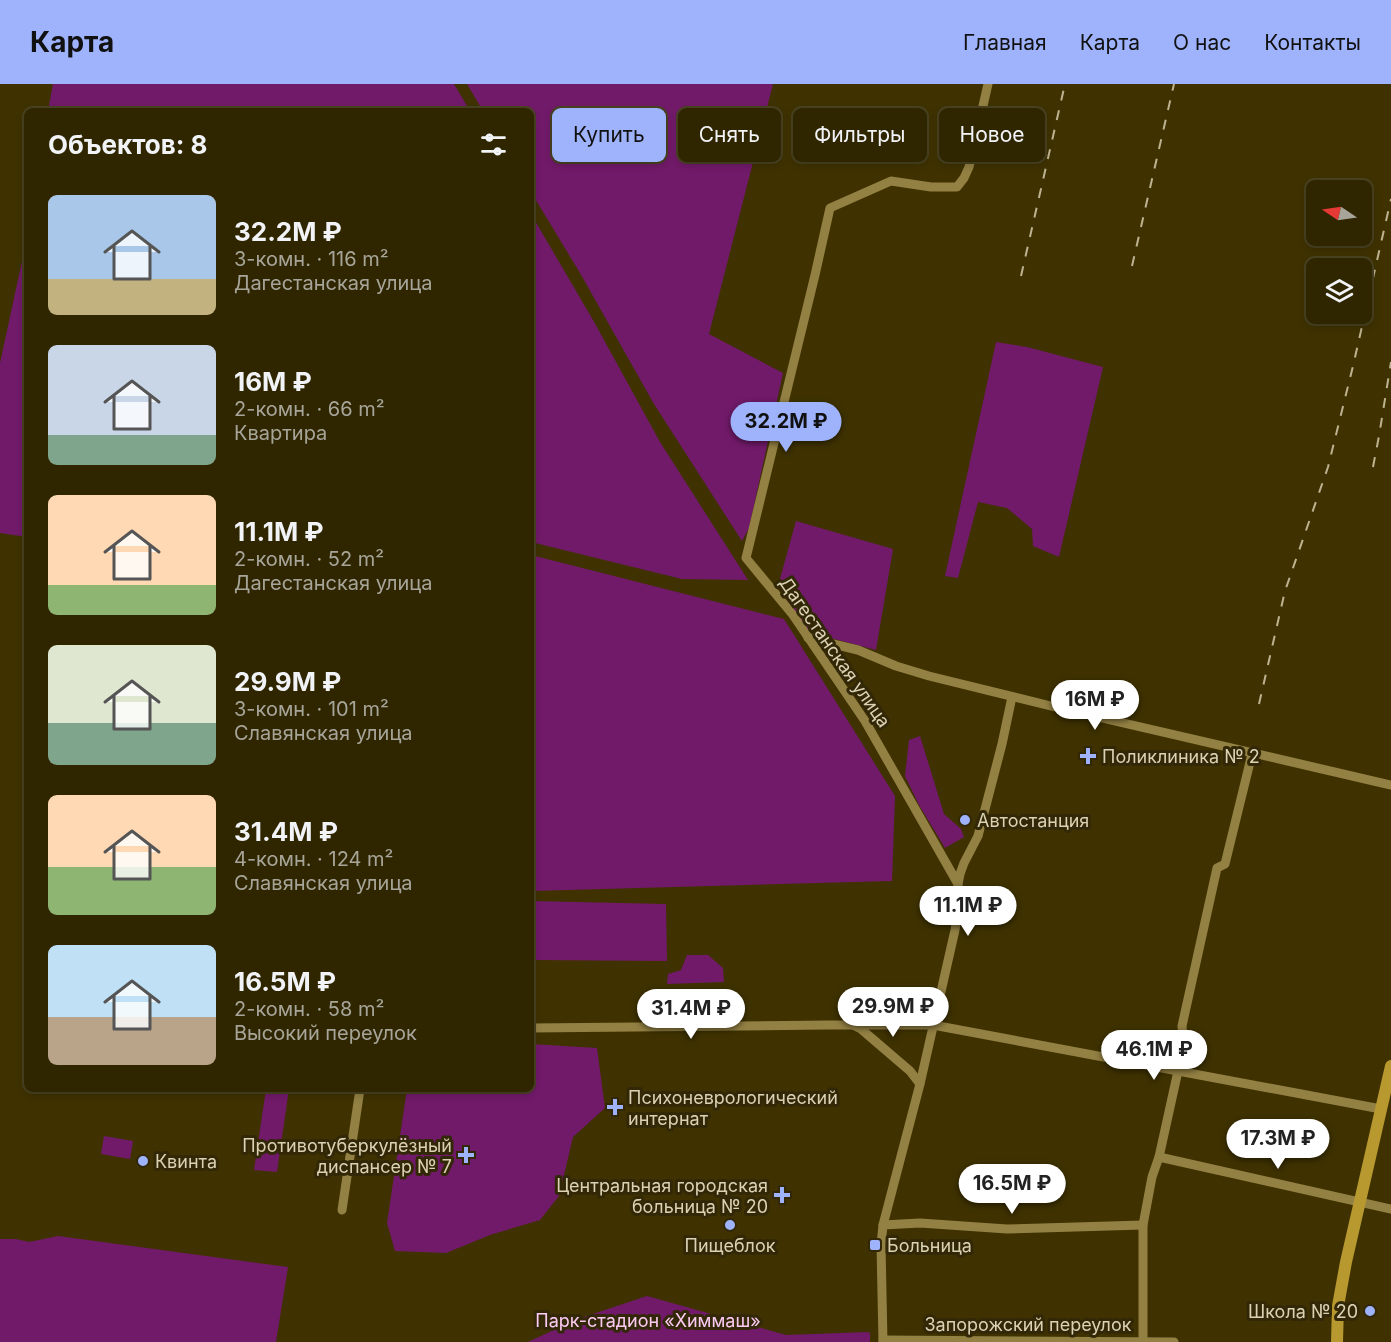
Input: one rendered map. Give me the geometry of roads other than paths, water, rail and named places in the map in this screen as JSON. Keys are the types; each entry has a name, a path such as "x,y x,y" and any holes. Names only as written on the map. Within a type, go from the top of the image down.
{"main road":[{"path":"1337,1342 1338,1306 1346,1262 1391,1066"}],"street":[{"name":"Дагестанская улица","path":"958,884 865,722 793,615 746,558 830,208 891,181 957,187 969,167 988,84"},
{"path":"808,638 858,650 896,666 929,676 1011,697 1391,785"},
{"name":"Дагестанская улица","path":"883,1341 881,1245 883,1225 920,1084 958,917 958,884 961,869 978,836 1002,744 1011,697"},
{"path":"1143,1342 1143,1225 1152,1177 1159,1157 1178,1071 1183,1038 1182,1026 1210,896 1217,868 1225,864 1252,754"},
{"path":"852,1025 861,1029 910,1071 920,1084"},
{"path":"534,1029 933,1025 1381,1109"},
{"path":"342,1210 360,1092"},
{"path":"1159,1157 1391,1209"},
{"path":"883,1225 920,1223 1007,1229 1143,1225"},
{"name":"Запорожский переулок","path":"883,1341 1174,1342"}],"railway":[{"path":"1021,276 1065,84"},
{"path":"1132,266 1174,84"},
{"path":"1259,704 1285,591 1328,467 1391,199"},
{"path":"1373,467 1391,362"}],"place":[{"name":"Поликлиника № 2","path":"1088,756"},
{"name":"Автостанция","path":"965,820"},
{"name":"Психоневрологический интернат","path":"615,1107"},
{"name":"Противотуберкулёзный диспансер № 7","path":"466,1155"},
{"name":"Квинта","path":"143,1161"},
{"name":"Центральная городская больница № 20","path":"782,1195"},
{"name":"Пищеблок","path":"730,1225"},
{"name":"Больница","path":"875,1245"},
{"name":"Школа № 20","path":"1370,1311"}],"park label":[{"name":"Парк-стадион «Химмаш»","path":"648,1320"}]}
